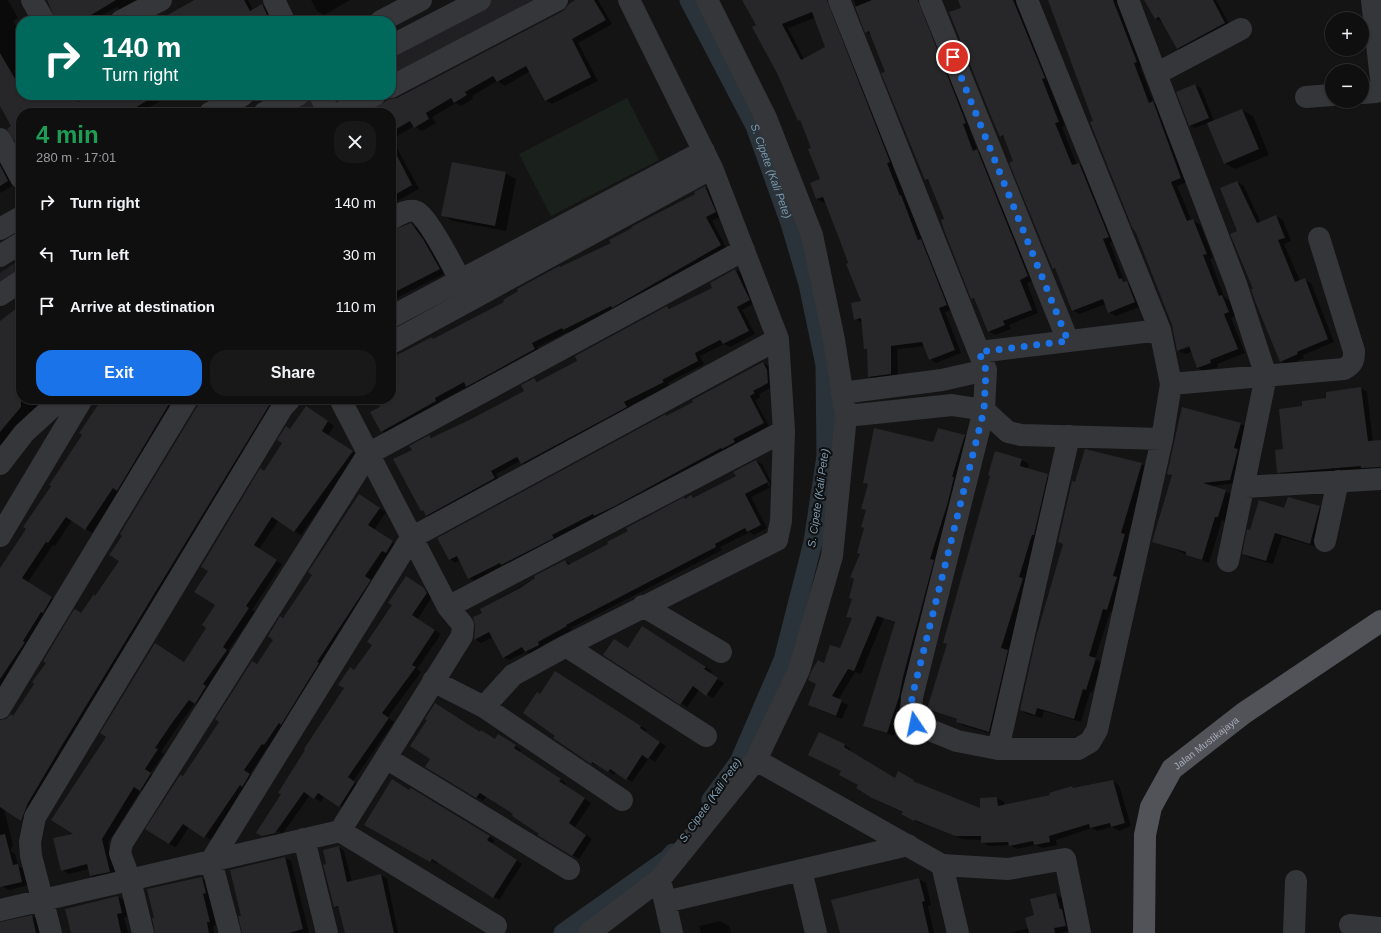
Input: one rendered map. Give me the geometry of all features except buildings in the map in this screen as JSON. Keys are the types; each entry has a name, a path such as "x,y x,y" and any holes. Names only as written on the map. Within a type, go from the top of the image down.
{"main road":[{"name":"Jalan Mustikajaya","path":"1144,933 1145,835 1151,808 1172,770 1244,713 1381,620"}],"street":[{"path":"32,0 41,16"},
{"path":"131,16 161,0"},
{"path":"274,0 282,16"},
{"path":"391,16 421,0"},
{"path":"396,43 480,0"},
{"path":"396,83 557,0"},
{"path":"484,707 514,675 643,606 777,540 781,521 784,431 778,338 708,160 630,0"},
{"path":"589,933 660,879 756,760 799,670 832,556 846,416 834,340 812,235 766,118 707,0"},
{"path":"839,0 982,361 984,410 912,697 911,711 915,724 957,741 998,749 1078,749 1090,742 1097,730 1162,439 1172,384 1160,330 1027,0"},
{"path":"930,0 1068,341"},
{"path":"1128,0 1236,284 1266,376 1228,561"},
{"path":"1372,0 1381,79"},
{"path":"1156,74 1241,29"},
{"path":"1369,92 1376,92 1381,87"},
{"path":"1306,97 1325,96"},
{"path":"219,108 234,100"},
{"path":"273,108 289,100"},
{"path":"350,108 365,100"},
{"path":"0,139 16,169"},
{"path":"396,314 460,280 708,160"},
{"path":"396,340 708,160"},
{"path":"396,217 410,211 418,212 426,220 460,280"},
{"path":"0,229 16,220"},
{"path":"1172,384 1344,369 1351,365 1354,360 1354,351 1319,238"},
{"path":"0,256 16,245"},
{"path":"143,933 130,880 120,854 122,843 368,454 744,250"},
{"path":"0,295 16,284"},
{"path":"842,393 942,380 982,361 1068,341 1160,330"},
{"path":"230,933 211,861 411,538 778,338"},
{"path":"0,464 24,433 56,404"},
{"path":"0,536 79,404"},
{"path":"0,708 184,404"},
{"path":"51,933 31,856 30,842 35,818 286,404"},
{"path":"340,831 462,636 463,626 448,607 343,404"},
{"path":"846,416 952,405 984,410 1008,432 1021,435 1162,439"},
{"path":"448,607 784,431"},
{"path":"998,749 1069,436"},
{"path":"1244,487 1381,479"},
{"path":"1325,541 1338,481"},
{"path":"643,606 721,652"},
{"path":"566,646 706,736"},
{"path":"433,681 484,707 622,800"},
{"path":"386,758 569,869"},
{"path":"756,760 942,865 1008,869 1066,859 1080,933"},
{"path":"0,910 340,831 496,926"},
{"path":"304,839 327,933"},
{"path":"666,902 908,846"},
{"path":"942,865 958,933"},
{"path":"801,870 816,933"},
{"path":"660,879 672,933"},
{"path":"1294,933 1296,881"},
{"path":"1350,925 1381,928"}],"shaded area":[{"path":"488,0 532,0 396,76 396,49"},
{"path":"627,98 659,160 551,216 519,154"},
{"path":"300,100 354,100 340,108 284,108"},
{"path":"16,262 16,291 0,304 0,273"}],"waterway":[{"name":"S. Cipete (Kali Pete)","path":"689,0 755,126 790,223 808,284 825,365 826,456 813,542 783,660 739,762 711,800"},
{"name":"S. Cipete (Kali Pete)","path":"563,933 669,858 673,853"}],"route":[{"path":"915,724 911,711 912,697 984,410 986,370 979,352 1068,341 953,57"}]}
